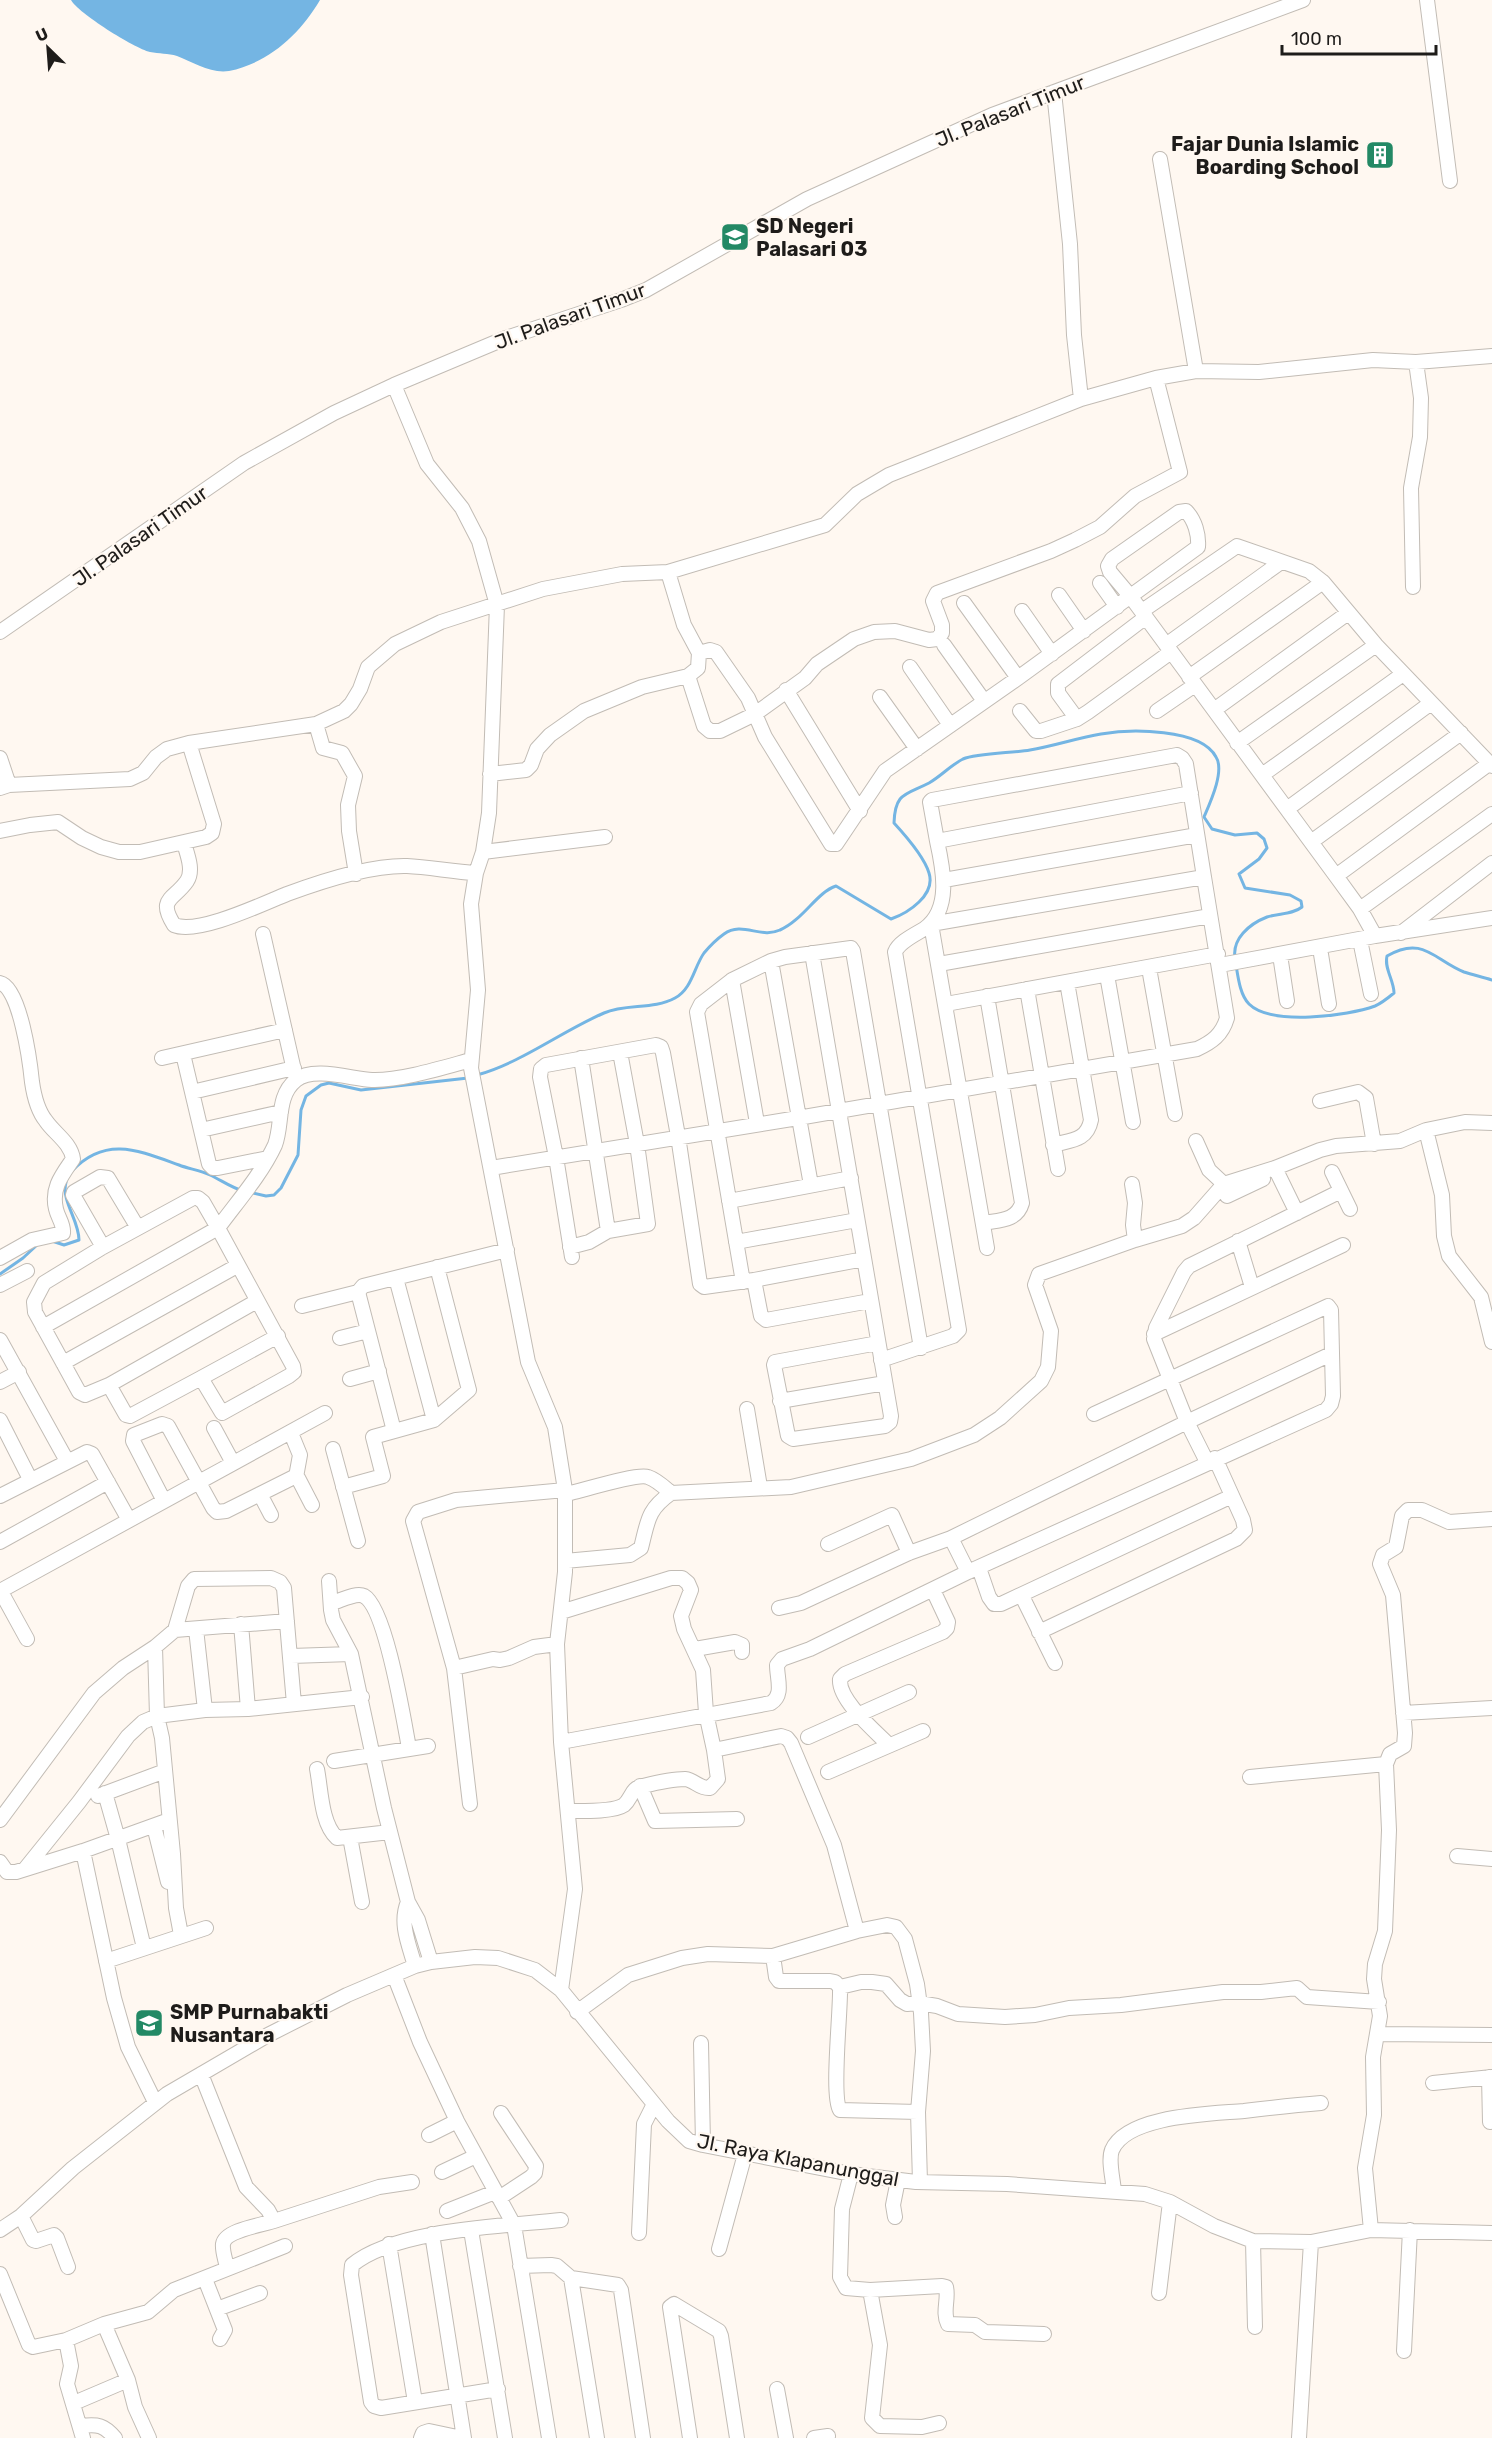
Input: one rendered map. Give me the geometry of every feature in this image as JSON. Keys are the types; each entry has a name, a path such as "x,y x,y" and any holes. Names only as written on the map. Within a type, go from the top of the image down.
{"street":[{"name":"Jl. Palasari Timur","path":"0,632 256,455 334,413 506,338 646,290 807,199 992,115 1303,0"},
{"path":"1427,0 1450,181"},
{"path":"1054,93 1070,244 1074,335 1081,399"},
{"path":"1160,159 1196,371"},
{"path":"0,758 5,786 78,780 130,779 143,772 156,757 167,749 189,743 316,724 344,711 360,689 368,667 395,644 441,622 543,589 582,580 622,574 668,572 825,525 857,494 889,475 1081,399 1156,378 1196,371 1259,372 1373,360 1416,362 1492,356"},
{"path":"1413,587 1411,488 1420,437 1416,362"},
{"path":"688,676 704,726 710,731 720,731 755,714 805,678 817,664 854,639 874,632 895,631 929,640 937,639 942,633 942,625 933,601 937,593 1075,540 1100,527 1135,495 1180,472 1156,378"},
{"path":"394,385 427,464 462,508 479,541 497,604 490,774 483,852 476,873 471,904 478,990 471,1064 528,1362 555,1428 566,1492 565,1561 557,1644 561,1742 575,1889 561,1990"},
{"path":"699,653 710,650 716,652 748,698 771,747 831,844 839,842 885,771 1052,654 1131,597 1198,547 1198,537 1186,511 1179,512 1112,559 1108,566 1110,572 1131,597 1144,614 1336,876 1360,909 1375,936"},
{"path":"1077,719 1058,693 1058,684 1144,614 1232,548 1242,546 1310,571 1323,582 1403,674 1491,764 1336,876"},
{"path":"1020,711 1036,731 1077,719 1281,562"},
{"path":"490,774 526,770 531,765 537,749 550,735 584,711 642,687 688,676 698,668 699,653 684,625 668,572"},
{"path":"1157,711 1192,681 1323,582"},
{"path":"1100,583 1117,607"},
{"path":"1059,595 1084,631"},
{"path":"964,603 1018,678"},
{"path":"1022,611 1052,654"},
{"path":"1214,710 1348,613"},
{"path":"944,645 984,701"},
{"path":"1238,743 1376,645"},
{"path":"910,667 950,726"},
{"path":"1262,775 1403,674"},
{"path":"786,690 860,811"},
{"path":"880,697 917,749"},
{"path":"1287,809 1431,703"},
{"path":"316,724 323,748 342,753 355,776 348,804 348,831 356,874"},
{"path":"1311,842 1461,733"},
{"path":"0,831 58,822 82,838 119,852 140,852 206,837 212,833 214,824 189,743"},
{"path":"491,1168 798,1118 840,1109 961,1091 1042,1077 1197,1049 1212,1042 1224,1028 1227,1018 1222,961 1210,916 1186,764 1177,755 932,800 930,804 944,880 939,908 931,924 939,964 961,1091 984,1223 987,1248"},
{"path":"937,841 1191,793"},
{"path":"1360,909 1492,814"},
{"path":"944,880 1197,835"},
{"path":"483,852 605,837"},
{"path":"184,843 190,869 188,880 168,898 166,908 174,925 180,928 218,920 327,880 377,869 407,866 476,873"},
{"path":"1399,934 1492,863"},
{"path":"881,1360 953,1336 958,1330 921,1097 895,952 900,945 931,924 1204,877"},
{"path":"939,964 1210,916"},
{"path":"946,1004 1149,968 1250,960 1375,936 1492,918"},
{"path":"43,1328 218,1228 268,1158 276,1142 286,1091 295,1074 262,934"},
{"path":"1360,940 1371,994"},
{"path":"870,1301 765,1320 760,1316 736,1242 697,1012 701,1004 732,980 771,961 846,947 854,951 921,1348"},
{"path":"1320,948 1329,1004"},
{"path":"812,953 891,1416 890,1422 885,1425 793,1439 788,1436 774,1365 778,1359 878,1343"},
{"path":"1280,955 1287,1001"},
{"path":"771,961 811,1185"},
{"path":"1149,968 1175,1114"},
{"path":"1107,975 1133,1122"},
{"path":"732,980 757,1124"},
{"path":"1053,1145 1082,1137 1089,1131 1091,1120 1067,982"},
{"path":"0,983 6,984 11,990 22,1025 31,1061 36,1103 46,1123 70,1149 73,1159 55,1188 56,1210 63,1233 32,1240 0,1258"},
{"path":"1027,989 1058,1169"},
{"path":"984,1223 1012,1217 1019,1211 1022,1203 987,996"},
{"path":"162,1058 285,1030"},
{"path":"620,1052 637,1144 648,1224 608,1231 571,1252 556,1157 540,1077 541,1069 546,1065 657,1045 661,1047 678,1136 700,1284 704,1287 748,1281 864,1259"},
{"path":"183,1054 209,1164 213,1168 268,1158"},
{"path":"581,1058 608,1231"},
{"path":"192,1092 295,1074 319,1074 373,1080 471,1064"},
{"path":"1320,1101 1358,1092 1363,1094 1366,1098 1374,1144"},
{"path":"201,1130 281,1112"},
{"path":"565,1561 630,1555 638,1552 651,1512 658,1502 671,1493 790,1487 911,1458 974,1435 999,1418 1041,1380 1048,1367 1051,1331 1035,1285 1039,1274 1182,1226 1225,1190 1336,1146 1400,1141 1426,1130 1465,1122 1492,1123"},
{"path":"1426,1130 1442,1195 1444,1236 1449,1256 1481,1297 1492,1341"},
{"path":"1196,1142 1209,1170 1225,1190"},
{"path":"1276,1170 1297,1213"},
{"path":"1332,1172 1350,1209"},
{"path":"103,1247 73,1196 74,1191 100,1177 108,1178 138,1228"},
{"path":"729,1201 851,1178"},
{"path":"1132,1184 1135,1203 1133,1225 1135,1240"},
{"path":"1039,1632 1236,1539 1245,1530 1232,1496 1187,1422 1154,1334 1189,1266 1341,1191"},
{"path":"201,1378 222,1413 294,1372 278,1336 203,1202 198,1198 193,1198 103,1247 44,1283 33,1308 82,1395 109,1385 257,1301"},
{"path":"736,1242 857,1220"},
{"path":"1238,1241 1252,1287"},
{"path":"1154,1334 1343,1245"},
{"path":"302,1306 358,1292 363,1286 507,1250"},
{"path":"63,1363 237,1266"},
{"path":"343,1487 383,1476 373,1437 434,1420 470,1390 437,1267"},
{"path":"0,1286 27,1271"},
{"path":"396,1278 434,1420"},
{"path":"358,1292 394,1431"},
{"path":"561,1742 706,1713 771,1703 777,1699 779,1694 777,1665 782,1659 810,1648 1211,1460 1326,1410 1333,1396 1331,1310 1328,1306 1094,1414"},
{"path":"340,1338 369,1331"},
{"path":"130,1416 278,1336"},
{"path":"0,1340 67,1461"},
{"path":"779,1608 824,1593 909,1552 951,1538 1331,1354"},
{"path":"350,1379 379,1371"},
{"path":"0,1382 19,1372"},
{"path":"780,1401 885,1383"},
{"path":"109,1385 126,1415 130,1416 133,1441 164,1502"},
{"path":"747,1409 760,1487"},
{"path":"27,1639 0,1591 325,1413"},
{"path":"0,1420 30,1479"},
{"path":"134,1435 162,1424 168,1426 213,1508 218,1512 226,1511 289,1478 296,1477"},
{"path":"214,1428 233,1463"},
{"path":"291,1433 300,1455 296,1477 312,1504"},
{"path":"333,1449 358,1541"},
{"path":"0,1496 87,1452 92,1454 129,1520"},
{"path":"470,1804 454,1668 413,1521 414,1516 418,1512 456,1500 566,1492 602,1486 636,1475 647,1476 671,1493"},
{"path":"0,1542 108,1482"},
{"path":"260,1494 271,1515"},
{"path":"951,1538 974,1570 994,1604 1001,1604 1232,1496"},
{"path":"1371,2230 1365,2168 1374,2115 1373,2057 1379,2034 1379,2002 1374,1979 1375,1964 1385,1931 1389,1830 1386,1764 1390,1754 1404,1746 1393,1595 1380,1564 1383,1555 1396,1547 1402,1516 1410,1509 1433,1514 1449,1522 1492,1519"},
{"path":"828,1544 892,1515 909,1552"},
{"path":"0,1820 94,1693 123,1668 155,1647 175,1630 188,1586 194,1579 272,1578 284,1588 294,1704"},
{"path":"561,1612 671,1578 682,1578 688,1583 691,1590 681,1616 684,1629 703,1670 706,1713 718,1779 710,1788 703,1789 686,1779 640,1786 631,1792 626,1804 621,1806 598,1810 568,1811"},
{"path":"328,1581 333,1620 351,1654 362,1697 390,1832 408,1902 418,1920 431,1962"},
{"path":"889,1745 858,1715 839,1687 840,1679 845,1674 943,1632 948,1622 933,1590"},
{"path":"332,1604 359,1595 364,1596 370,1603 390,1651 409,1748"},
{"path":"1022,1596 1055,1663"},
{"path":"175,1630 287,1621"},
{"path":"241,1624 248,1709"},
{"path":"196,1629 205,1710"},
{"path":"695,1649 740,1642 742,1652"},
{"path":"454,1668 493,1659 509,1658 534,1647 557,1644"},
{"path":"155,1647 158,1716 173,1854 176,1908"},
{"path":"291,1656 351,1654"},
{"path":"808,1737 909,1692"},
{"path":"25,1869 128,1736 143,1722 158,1716 205,1710 248,1709 362,1697"},
{"path":"1403,1713 1492,1708"},
{"path":"828,1772 923,1731"},
{"path":"714,1750 781,1736 787,1738 791,1743 834,1845 857,1931"},
{"path":"334,1761 428,1746"},
{"path":"1250,1777 1386,1764"},
{"path":"317,1769 331,1832 337,1838 390,1832"},
{"path":"79,1802 165,1771"},
{"path":"640,1786 654,1821 737,1819"},
{"path":"105,1793 144,1948"},
{"path":"0,1862 7,1872 25,1869 169,1820"},
{"path":"154,1826 181,1935"},
{"path":"350,1837 362,1902"},
{"path":"83,1851 106,1961 128,2047 155,2102"},
{"path":"1457,1856 1492,1859"},
{"path":"408,1902 404,1911 404,1925 415,1965"},
{"path":"577,2012 627,1975 682,1958 708,1954 773,1956 857,1931 887,1925 896,1927 902,1932 917,1984 919,2003 923,2051 918,2112 920,2182"},
{"path":"106,1961 206,1928"},
{"path":"773,1956 776,1977 779,1981 830,1981 840,1987 838,2107 840,2110 918,2112"},
{"name":"Jl. Raya Klapanunggal","path":"0,2230 21,2216 73,2168 155,2102 268,2035 347,1995 415,1965 475,1957 498,1958 535,1970 561,1990 654,2104 689,2141 703,2145 851,2174 898,2180 1146,2194 1170,2202 1214,2226 1254,2241 1311,2242 1371,2230 1492,2233"},
{"path":"394,1975 420,2042 457,2121 514,2225 549,2438"},
{"path":"840,1987 861,1982 886,1984 907,2004 937,2006 958,2014 1005,2017 1211,1993 1297,1988 1306,1997 1379,2002"},
{"path":"1379,2034 1492,2035"},
{"path":"701,2043 703,2145"},
{"path":"201,2074 246,2187 268,2210 274,2221"},
{"path":"1433,2084 1491,2077 1490,2122"},
{"path":"1114,2191 1111,2153 1114,2147 1130,2132 1164,2121 1209,2112 1321,2103"},
{"path":"639,2233 644,2124 654,2104"},
{"path":"447,2211 497,2195 535,2173 536,2166 501,2113"},
{"path":"429,2135 457,2121"},
{"path":"719,2249 745,2154"},
{"path":"442,2172 476,2156"},
{"path":"851,2174 842,2209 840,2277 846,2288 870,2290 942,2286 948,2291 945,2316 948,2324 975,2325 985,2332 1044,2334"},
{"path":"895,2217 893,2205 898,2180"},
{"path":"227,2268 223,2246 225,2239 232,2233 379,2187 412,2182"},
{"path":"1159,2293 1170,2202"},
{"path":"21,2216 34,2241 53,2235 57,2238 68,2267"},
{"path":"498,2389 381,2408 374,2406 371,2402 351,2275 352,2265 389,2244 432,2234 561,2220"},
{"path":"471,2230 506,2438"},
{"path":"1404,2351 1410,2230"},
{"path":"421,2438 423,2433 429,2431 463,2438 432,2234"},
{"path":"1254,2241 1254,2327"},
{"path":"1299,2438 1311,2242"},
{"path":"389,2244 415,2402"},
{"path":"0,2274 29,2345 33,2347 66,2340 104,2324 148,2312 174,2290 285,2246"},
{"path":"520,2266 557,2266 571,2278 618,2285 621,2290 643,2438"},
{"path":"571,2278 597,2438"},
{"path":"206,2279 225,2330 220,2339"},
{"path":"870,2290 880,2345 872,2412 874,2422 880,2426 922,2427 939,2423"},
{"path":"217,2309 260,2293"},
{"path":"690,2438 670,2307 674,2304 719,2331 737,2438"},
{"path":"104,2324 149,2438"},
{"path":"66,2340 72,2366 67,2384 82,2432 97,2424 106,2428 115,2438"},
{"path":"74,2403 128,2380"},
{"path":"777,2389 786,2438"}],"water":[{"path":"71,0 320,0 293,35 270,54 244,67 229,71 216,71 174,55 142,49 95,21"}],"waterway":[{"path":"477,1075 510,1063 604,1013 621,1008 658,1004 675,998 689,983 704,953 724,934 738,929 766,933 780,930 796,920 822,894 836,886 891,919 905,912 925,896 930,881 923,860 894,823 897,805 903,796 929,783 959,761 969,757 1030,750 1101,734 1146,731 1181,736 1196,740 1208,747 1216,757 1218,778 1204,817 1212,829 1235,835 1257,833 1264,839 1267,848 1259,859 1239,874 1245,888 1290,895 1301,901 1302,907 1290,913 1267,917 1248,928 1236,945 1235,958"},
{"path":"1236,965 1241,991 1249,1004 1260,1011 1291,1017 1329,1016 1363,1010 1380,1003 1394,993 1386,961 1387,956 1399,950 1419,949 1464,972 1492,980"},
{"path":"249,1192 266,1196 274,1195 281,1188 298,1155 301,1110 306,1096 321,1085 329,1083 361,1090 468,1078"},
{"path":"72,1171 98,1153 124,1149 151,1155 202,1172 243,1191"},
{"path":"52,1241 64,1245 79,1240 66,1196 66,1182"},
{"path":"0,1274 37,1245"}],"place":[{"name":"Fajar Dunia Islamic Boarding School","path":"1380,155"},
{"name":"SD Negeri Palasari 03","path":"735,237"},
{"name":"SMP Purnabakti Nusantara","path":"149,2023"}]}
